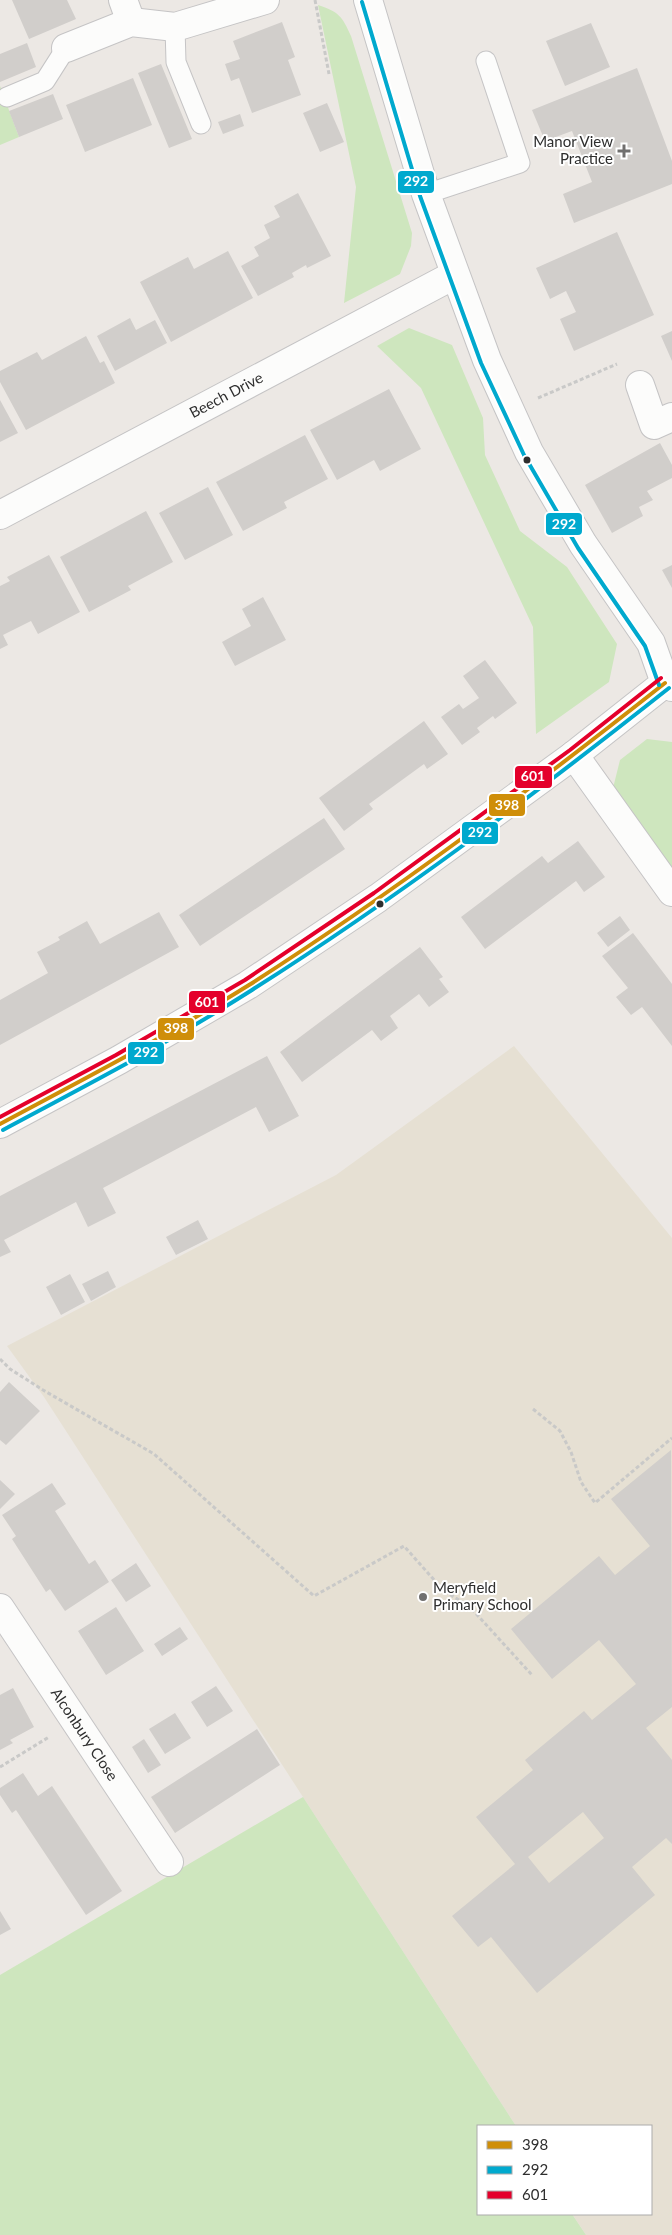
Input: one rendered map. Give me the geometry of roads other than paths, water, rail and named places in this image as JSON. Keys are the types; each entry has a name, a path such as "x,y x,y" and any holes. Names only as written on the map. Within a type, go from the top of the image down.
{"street":[{"path":"66,48 127,11 176,27 265,0"},
{"path":"0,1124 119,1060 248,985 378,898 668,685 651,643 583,544 529,452 487,360 454,275 426,194 368,0"},
{"name":"Beech Drive","path":"0,515 454,275"},
{"path":"640,385 654,425 672,418"},
{"path":"574,755 672,892"},
{"name":"Alconbury Close","path":"0,1608 169,1862"}],"lane":[{"path":"176,27 176,62 201,124"},
{"path":"7,97 45,81 66,48"},
{"path":"426,194 520,163 486,61"}],"place":[{"name":"Manor View Practice","path":"624,151"},
{"name":"Meryfield Primary School","path":"423,1597"}]}
